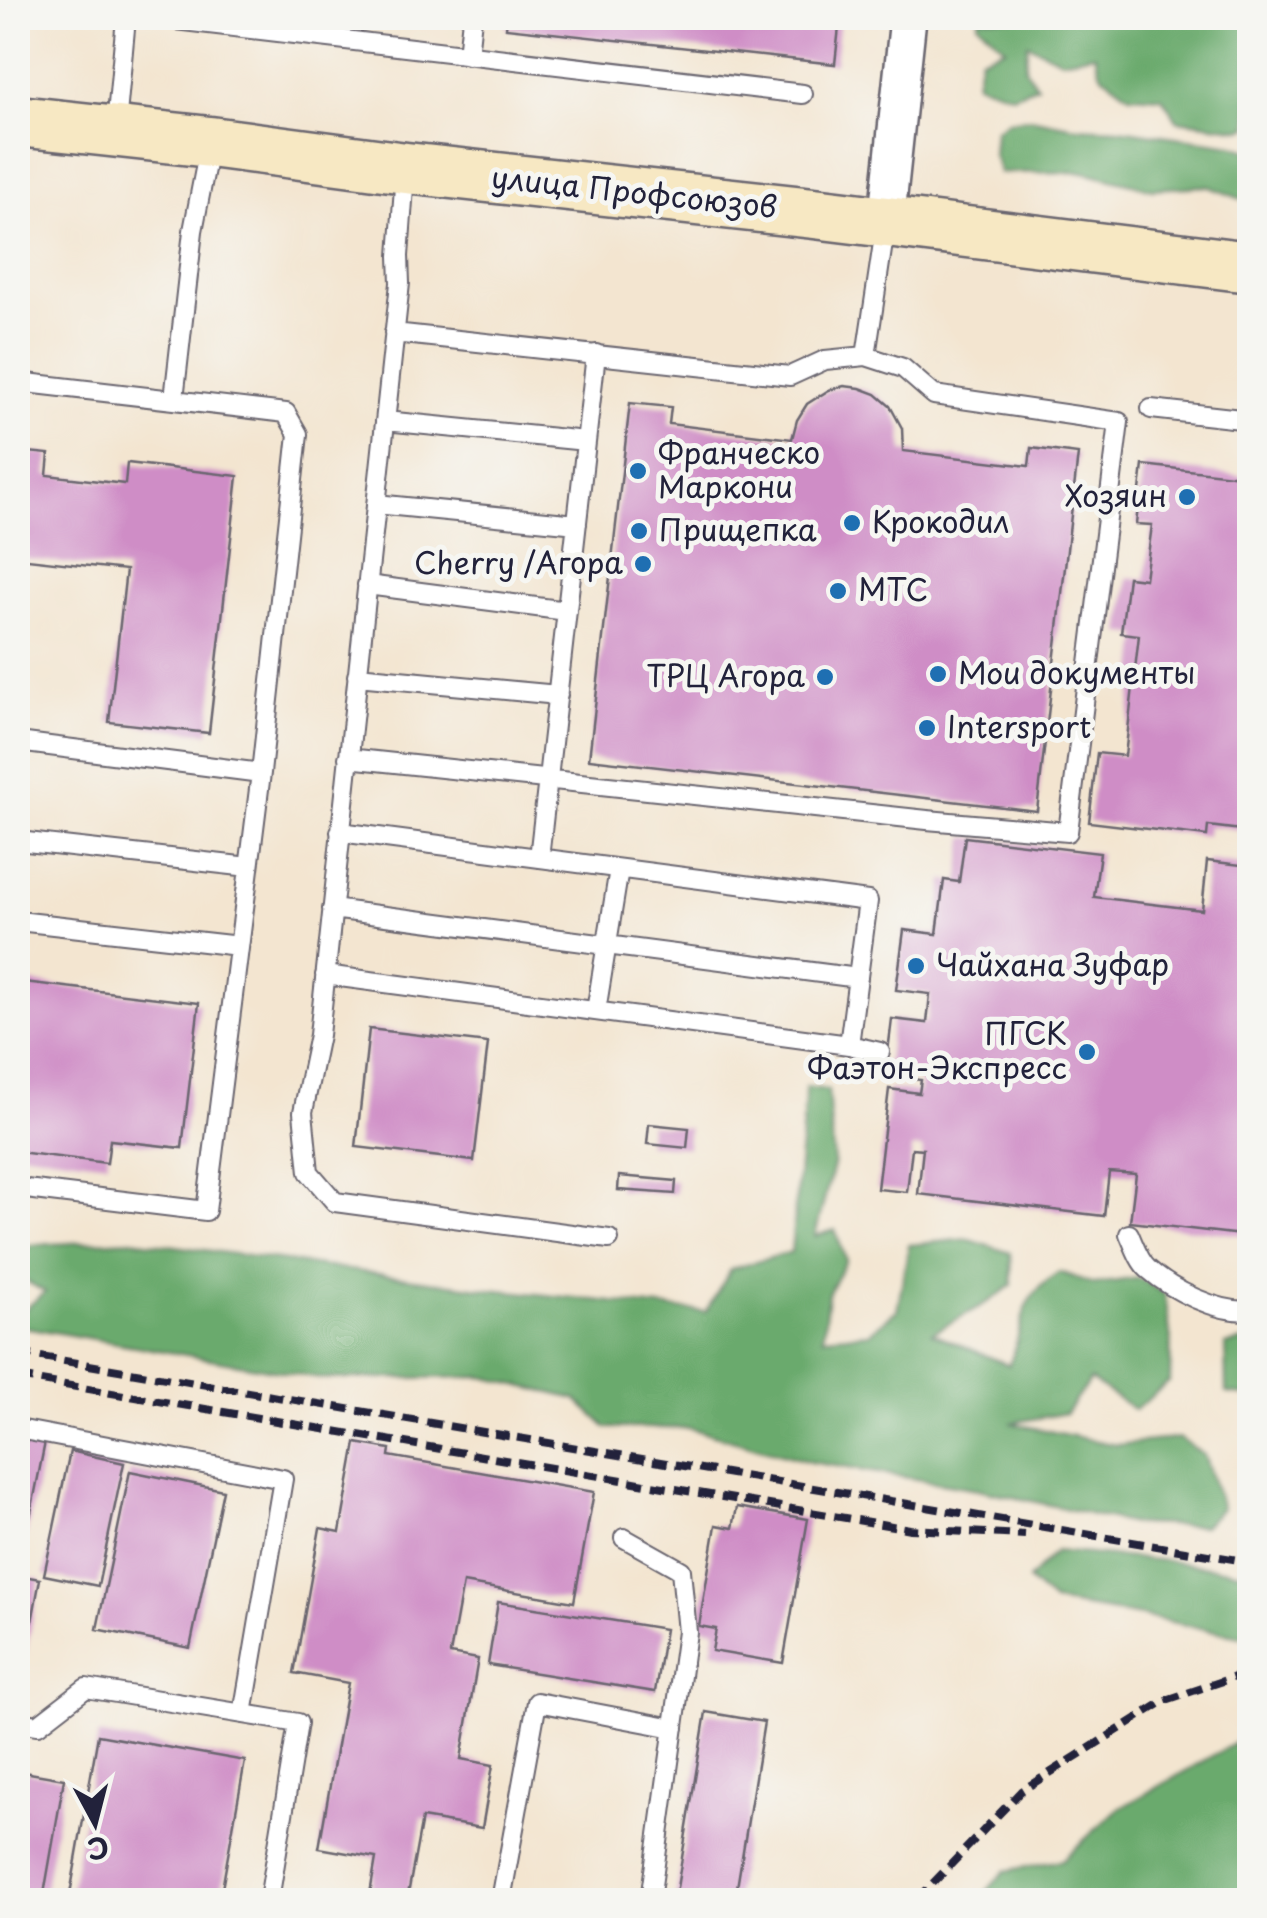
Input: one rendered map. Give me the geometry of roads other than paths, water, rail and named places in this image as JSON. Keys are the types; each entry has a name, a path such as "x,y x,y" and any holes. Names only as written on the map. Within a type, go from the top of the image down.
{"main road":[{"name":"улица Профсоюзов","path":"18,121 1250,267"}],"street":[{"path":"886,223 908,18"}],"lane":[{"path":"115,132 126,18"},
{"path":"158,18 804,94"},
{"path":"468,55 472,18"},
{"path":"174,398 192,231 210,142"},
{"path":"406,168 400,284 325,975 303,1112 308,1172 335,1202 609,1239"},
{"path":"866,356 886,223"},
{"path":"348,758 1068,832 1119,422 934,396 902,368 866,356 825,360 790,376 394,333"},
{"path":"539,858 596,354"},
{"path":"18,382 286,413 298,434 261,773 206,1211 18,1188"},
{"path":"1151,409 1250,420"},
{"path":"385,421 586,441"},
{"path":"376,504 577,524"},
{"path":"367,585 567,611"},
{"path":"357,676 558,695"},
{"path":"18,742 261,773"},
{"path":"340,832 868,901 849,1045"},
{"path":"18,842 249,866"},
{"path":"596,1011 618,869"},
{"path":"332,908 858,978"},
{"path":"18,921 239,946"},
{"path":"325,975 880,1052"},
{"path":"1129,1234 1145,1267 1188,1295 1231,1312 1250,1311"},
{"path":"18,1429 282,1479 243,1714"},
{"path":"624,1538 680,1570 687,1632 650,1900"},
{"path":"18,1722 38,1725 86,1688 298,1723 269,1900"},
{"path":"501,1900 536,1702 674,1728"}],"railway":[{"path":"18,1353 1250,1562"},
{"path":"18,1377 910,1529 1025,1535"},
{"path":"917,1900 1021,1791 1166,1700 1250,1672"}],"place":[{"name":"Франческо Маркони","path":"638,471"},
{"name":"Хозяин","path":"1187,497"},
{"name":"Крокодил","path":"852,523"},
{"name":"Прищепка","path":"639,531"},
{"name":"Cherry /Агора","path":"643,564"},
{"name":"МТС","path":"838,591"},
{"name":"Мои документы","path":"938,674"},
{"name":"ТРЦ Агора","path":"825,677"},
{"name":"Intersport","path":"927,728"},
{"name":"Чайхана Зуфар","path":"916,966"},
{"name":"ПГСК Фаэтон-Экспресс","path":"1087,1052"}]}
